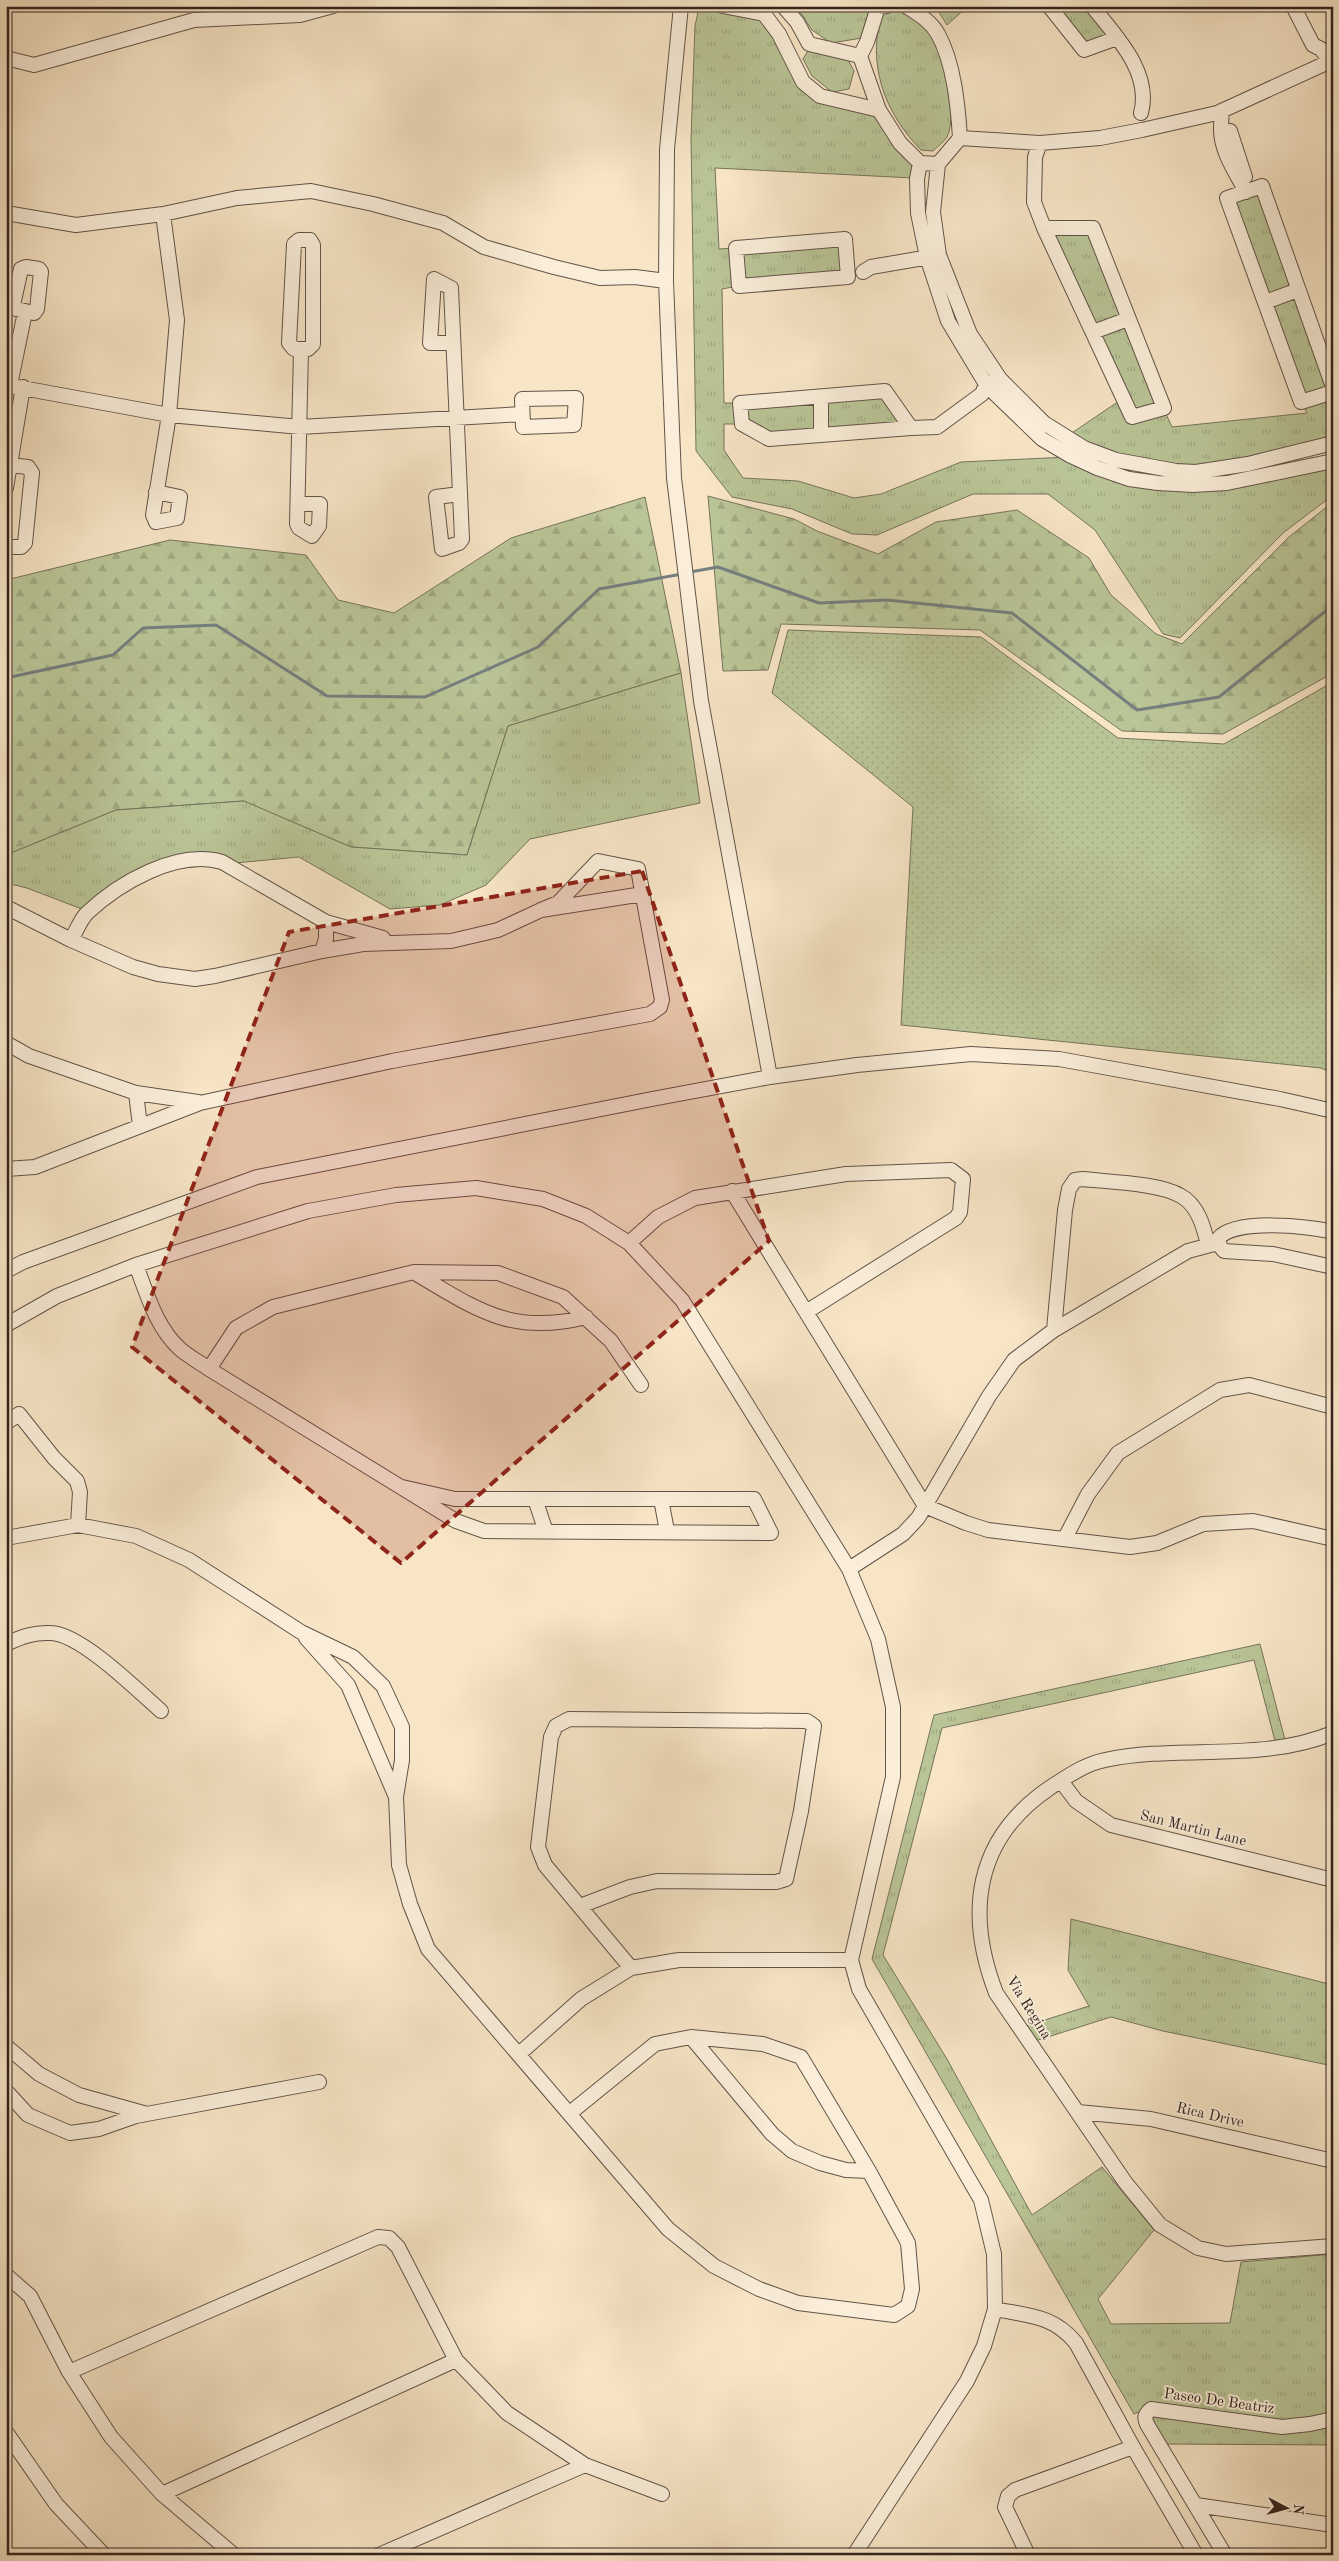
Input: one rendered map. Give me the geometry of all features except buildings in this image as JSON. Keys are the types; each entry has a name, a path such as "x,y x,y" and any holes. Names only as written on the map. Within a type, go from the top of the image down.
{"street":[{"path":"6,58 34,65 143,32 194,20 300,15 333,6"},
{"path":"681,6 667,149 666,281 674,478 702,701 770,1077"},
{"path":"722,6 764,14 790,56 803,82 820,96 879,110"},
{"path":"783,6 797,22 809,44"},
{"path":"881,6 860,56 879,110 900,144 920,163 938,164"},
{"path":"906,6 925,18 938,34 952,74 960,138 938,164 928,257 970,334 1000,379 1044,423 1084,448 1116,460 1153,469 1196,472 1276,459 1333,443"},
{"path":"1049,6 1084,50 1117,38"},
{"path":"1092,6 1117,38 1128,56 1128,66 1141,113 1142,130"},
{"path":"960,138 1039,147 1222,116 1332,61 1313,45 1293,6"},
{"path":"1302,6 1322,39 1321,50"},
{"path":"790,56 809,44 860,56"},
{"path":"1222,116 1228,126 1244,172 1244,188"},
{"path":"1039,147 1043,156 1042,223 1132,417 1164,408 1093,228 1042,223"},
{"path":"920,163 917,179 918,213 928,257 948,321 986,387 1042,438 1070,456 1129,479 1193,485 1227,483 1333,461"},
{"path":"1333,386 1262,186 1244,188 1228,198 1302,402 1333,392"},
{"path":"6,213 76,225 163,214 237,198 311,191 373,204 443,223 484,246 554,268 600,278 635,277 666,281"},
{"path":"156,492 169,415 177,320 163,214"},
{"path":"845,239 848,271 848,277 739,286 736,248 845,239"},
{"path":"298,240 310,240 313,246 313,344 308,349 301,349 294,349 289,343 294,244 298,240"},
{"path":"848,271 863,272 871,267 928,257"},
{"path":"1265,302 1298,290"},
{"path":"6,488 10,464 13,386 25,312"},
{"path":"1093,332 1128,319"},
{"path":"453,343 460,494"},
{"path":"298,504 301,349"},
{"path":"911,428 885,391 740,403 742,424 769,439 911,428 930,429 932,424 978,388 986,387 1000,379"},
{"path":"13,386 169,415 300,427 522,414"},
{"path":"821,397 821,435"},
{"path":"1276,459 1279,473"},
{"path":"6,547 21,547 24,543 32,473 28,467 10,464"},
{"path":"71,940 85,914 140,874 189,860 211,859 222,862 326,922 364,934 403,942"},
{"path":"6,907 71,940 133,967 158,974 195,979 322,951 363,944 451,941 498,930 558,903 598,861 638,869 662,1000 660,1007 650,1014 392,1061 200,1103 35,1167 6,1169"},
{"path":"541,910 643,894"},
{"path":"322,951 326,939 326,922"},
{"path":"6,1044 29,1056 136,1094 200,1103"},
{"path":"6,1271 23,1262 256,1177 770,1077 857,1065 971,1054 1059,1059 1280,1099 1333,1111"},
{"path":"136,1094 140,1126"},
{"path":"629,1243 658,1217 695,1198 846,1174 951,1170 963,1179 960,1212 956,1218 806,1312"},
{"path":"1054,1330 1065,1210 1069,1189 1075,1180 1083,1179 1135,1185 1168,1191 1182,1196 1192,1205 1213,1244 1224,1251 1273,1254 1333,1267"},
{"path":"6,1324 57,1296 136,1265 308,1211 396,1195 476,1188 543,1199 586,1216 629,1243 682,1300 849,1569 878,1639 893,1707 893,1777 851,1960 859,1989 981,2200 994,2254 995,2309 984,2346 968,2380 854,2555"},
{"path":"732,1191 925,1506 988,1530 1130,1547 1157,1543 1203,1524 1234,1520 1253,1521 1333,1540"},
{"path":"849,1569 903,1534 918,1518 989,1396 1014,1360 1054,1330 1188,1251 1213,1244 1223,1232 1252,1225 1333,1232"},
{"path":"6,1261 23,1262"},
{"path":"136,1265 153,1310 166,1333 180,1349 209,1369 456,1521 484,1531 544,1529 771,1533 754,1499 455,1499 402,1487"},
{"path":"209,1369 236,1328 273,1307 414,1272 498,1273 563,1297 611,1340 641,1385"},
{"path":"414,1272 474,1309 506,1320 565,1322 586,1317"},
{"path":"1065,1538 1088,1494 1118,1453 1220,1390 1249,1385 1333,1406"},
{"path":"6,1423 19,1414 54,1458 77,1481 80,1492 78,1525"},
{"path":"535,1499 544,1529"},
{"path":"661,1499 667,1531"},
{"path":"6,1538 78,1525 136,1536 189,1560 301,1632 353,1657 383,1686 402,1727 402,1760 396,1797 399,1865 410,1904 428,1949 668,2229 714,2266 759,2289 798,2303 894,2315 908,2306 912,2289 908,2243 869,2171 801,2057 763,2044 691,2037 655,2044 570,2113"},
{"path":"301,1632 348,1686 396,1797"},
{"path":"6,1644 28,1634 52,1633 69,1637 161,1711"},
{"path":"580,1906 630,1887 657,1882 776,1882 786,1879 801,1811 814,1726 807,1721 569,1719 556,1726 551,1737 538,1847 545,1865 631,1968"},
{"name":"Via Regina","path":"1333,1733 1298,1745 1276,1748 1127,1756 1103,1760 1081,1768 1037,1798 1004,1833 985,1873 978,1917 984,1960 996,1993 1125,2182 1160,2225 1198,2248 1226,2254 1333,2246"},
{"name":"San Martin Lane","path":"1061,1781 1076,1801 1111,1825 1333,1880"},
{"path":"519,2054 581,1999 631,1968 679,1960 851,1960"},
{"path":"691,2037 772,2134 792,2151 820,2163 846,2170 869,2171"},
{"path":"6,2046 39,2074 79,2095 148,2114"},
{"path":"6,2090 28,2114 70,2133 99,2129 148,2114 319,2082"},
{"name":"Rica Drive","path":"1078,2112 1151,2119 1333,2161"},
{"path":"70,2372 378,2237 389,2238 398,2246 456,2360 507,2413 585,2465 662,2494"},
{"path":"6,2275 30,2296 70,2372 111,2437 162,2494 234,2555"},
{"path":"995,2309 1048,2320 1064,2329 1076,2343 1133,2447 1196,2555"},
{"path":"162,2494 456,2360"},
{"name":"Paseo De Beatriz","path":"1225,2555 1144,2419 1151,2409 1282,2427 1333,2419"},
{"path":"6,2432 56,2504 104,2555"},
{"path":"1028,2555 1006,2507 1008,2496 1015,2490 1133,2447"},
{"path":"379,2555 585,2465"},
{"path":"1196,2505 1333,2525"}],"highlighted area":[{"path":"642,871 769,1241 401,1563 132,1347 289,932"}],"green space":[{"path":"796,6 868,6 870,15 862,38 831,43 812,30"},
{"path":"935,6 968,6 947,25"},
{"path":"1053,6 1087,6 1111,36 1086,46"},
{"path":"699,7 744,11 762,17 801,83 878,111 912,158 913,178 715,168 719,249 733,248 738,286 722,289 724,403 738,403 740,424 724,424 724,450 743,478 798,481 854,498 881,494 961,462 1069,457 1158,485 1333,462 1333,495 1283,533 1180,638 1163,634 1095,530 1048,494 973,494 877,535 852,534 792,509 732,497 696,451 691,139 695,26"},
{"path":"883,9 906,12 916,16 925,23 937,46 950,96 951,112 947,137 933,151 921,150 908,135 897,119 881,85 876,48"},
{"path":"809,49 847,58 854,71 849,89 832,92 812,76 803,59"},
{"path":"1261,190 1293,287 1267,296 1232,201"},
{"path":"1048,231 1091,232 1124,318 1095,329"},
{"path":"839,244 842,272 743,281 741,251"},
{"path":"1296,294 1330,390 1303,399 1269,303"},
{"path":"1128,321 1160,406 1133,414 1096,334"},
{"path":"882,394 902,425 824,431 824,399"},
{"path":"1333,394 1333,440 1198,468 1118,456 1066,437 1122,399 1132,419 1164,410 1172,427 1307,413 1302,404"},
{"path":"818,400 818,432 770,435 746,421 745,406"},
{"path":"708,496 794,519 817,531 878,554 936,522 1017,510 1089,558 1111,595 1156,634 1182,644 1289,537 1333,502 1333,673 1223,734 1122,731 980,630 781,624 768,670 723,671"},
{"path":"645,497 681,673 508,726 467,855 351,847 243,801 116,810 6,855 6,580 170,540 306,555 338,600 394,613 511,538"},
{"path":"788,630 981,637 1118,738 1224,744 1333,682 1333,1073 1321,1068 901,1025 913,807 772,693"},
{"path":"681,673 700,803 530,839 486,885 440,905 390,909 299,857 140,872 92,913 27,888 6,883 6,855 116,810 244,801 351,847 467,855 508,726"},
{"path":"1260,1644 1285,1740 1275,1741 1254,1660 942,1728 883,1955 947,2059 1032,2215 1102,2167 1154,2230 1098,2299 1111,2324 1230,2323 1241,2262 1333,2254 1333,2411 1308,2418 1279,2420 1150,2407 1134,2414 872,1959 934,1715"},
{"path":"1071,1919 1333,1985 1333,2066 1163,2031 1111,2017 1035,2041 1026,2026 1089,2006 1068,1970"},
{"path":"1155,2413 1333,2424 1333,2445 1164,2444 1150,2416"}],"waterway":[{"path":"690,572 718,567 819,603 887,600 1012,613 1137,710 1219,697 1333,605"},
{"path":"6,678 113,655 143,628 216,625 327,696 425,697 538,647 599,589 682,574"}]}
